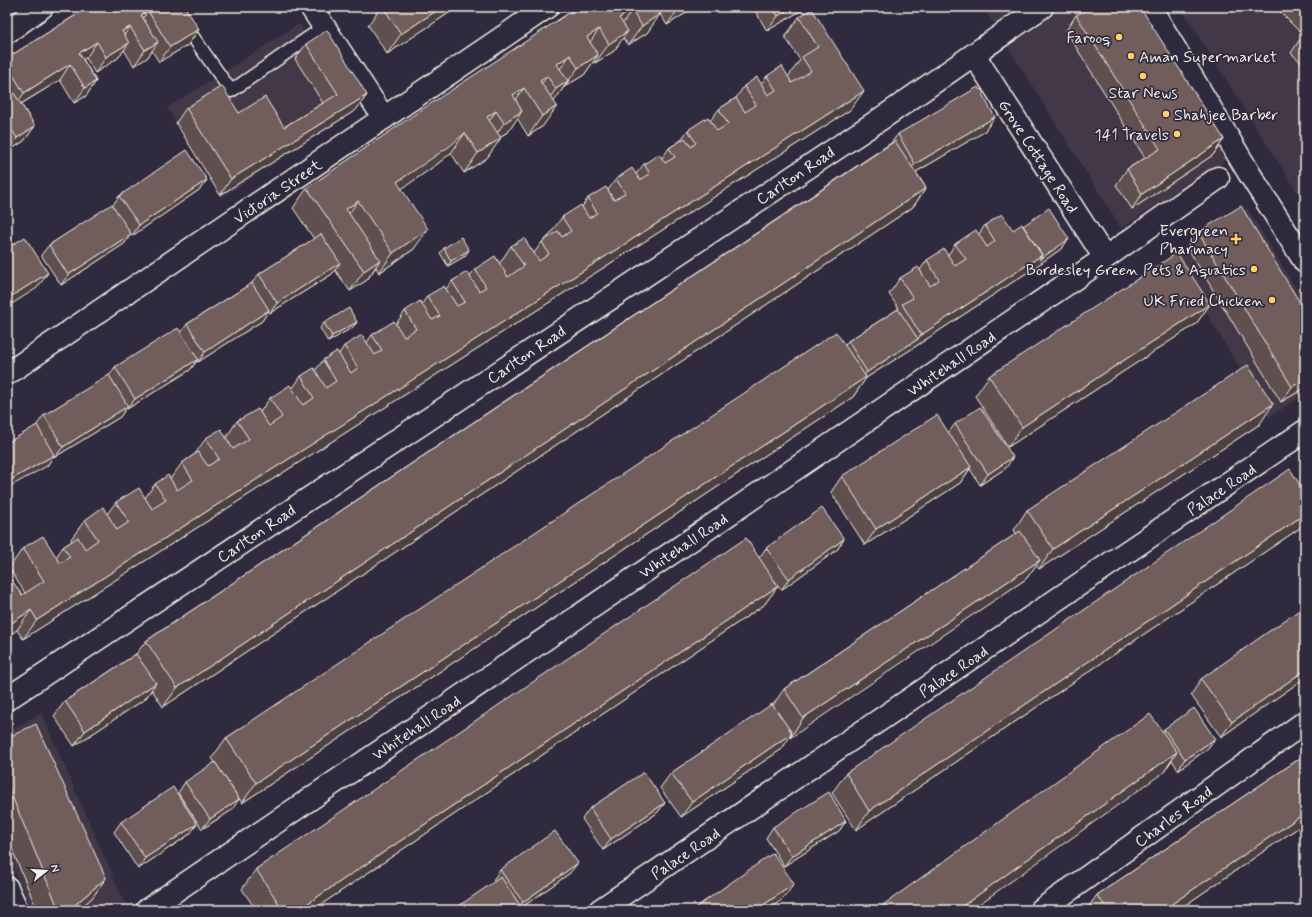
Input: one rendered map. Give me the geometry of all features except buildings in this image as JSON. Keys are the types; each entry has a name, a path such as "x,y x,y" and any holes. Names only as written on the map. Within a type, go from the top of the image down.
{"street":[{"path":"7,32 42,7"},
{"path":"311,7 384,118"},
{"name":"Victoria Street","path":"7,374 547,7"},
{"name":"Carlton Road","path":"7,699 884,116 1042,7"},
{"path":"1150,7 1249,173 1302,251"},
{"name":"Grove Cottage Road","path":"974,55 1105,258"},
{"name":"Whitehall Road","path":"147,910 1105,258 1218,178"},
{"name":"Palace Road","path":"600,910 1305,431"},
{"name":"Charles Road","path":"1041,910 1305,722"},
{"path":"7,888 17,910"}],"lane":[{"path":"172,7 231,91 324,27"}],"shaded area":[{"path":"983,7 1134,7 1230,158 1121,228"},
{"path":"1180,7 1305,7 1305,205 1304,203"},
{"path":"299,24 316,46 356,110 222,197 167,108"},
{"path":"1247,208 1305,303 1305,394 1269,417 1173,258"},
{"path":"41,713 128,910 31,910 7,854 7,733"}],"place":[{"name":"Farooq","path":"1119,37"},
{"name":"Aman Supermarket","path":"1131,56"},
{"name":"Star News","path":"1143,76"},
{"name":"Shahjee Barber","path":"1166,114"},
{"name":"141 Travels","path":"1177,134"},
{"name":"Evergreen Pharmacy","path":"1236,239"},
{"name":"Bordesley Green Pets & Aquatics","path":"1254,269"},
{"name":"UK Fried Chicken","path":"1272,300"}]}
